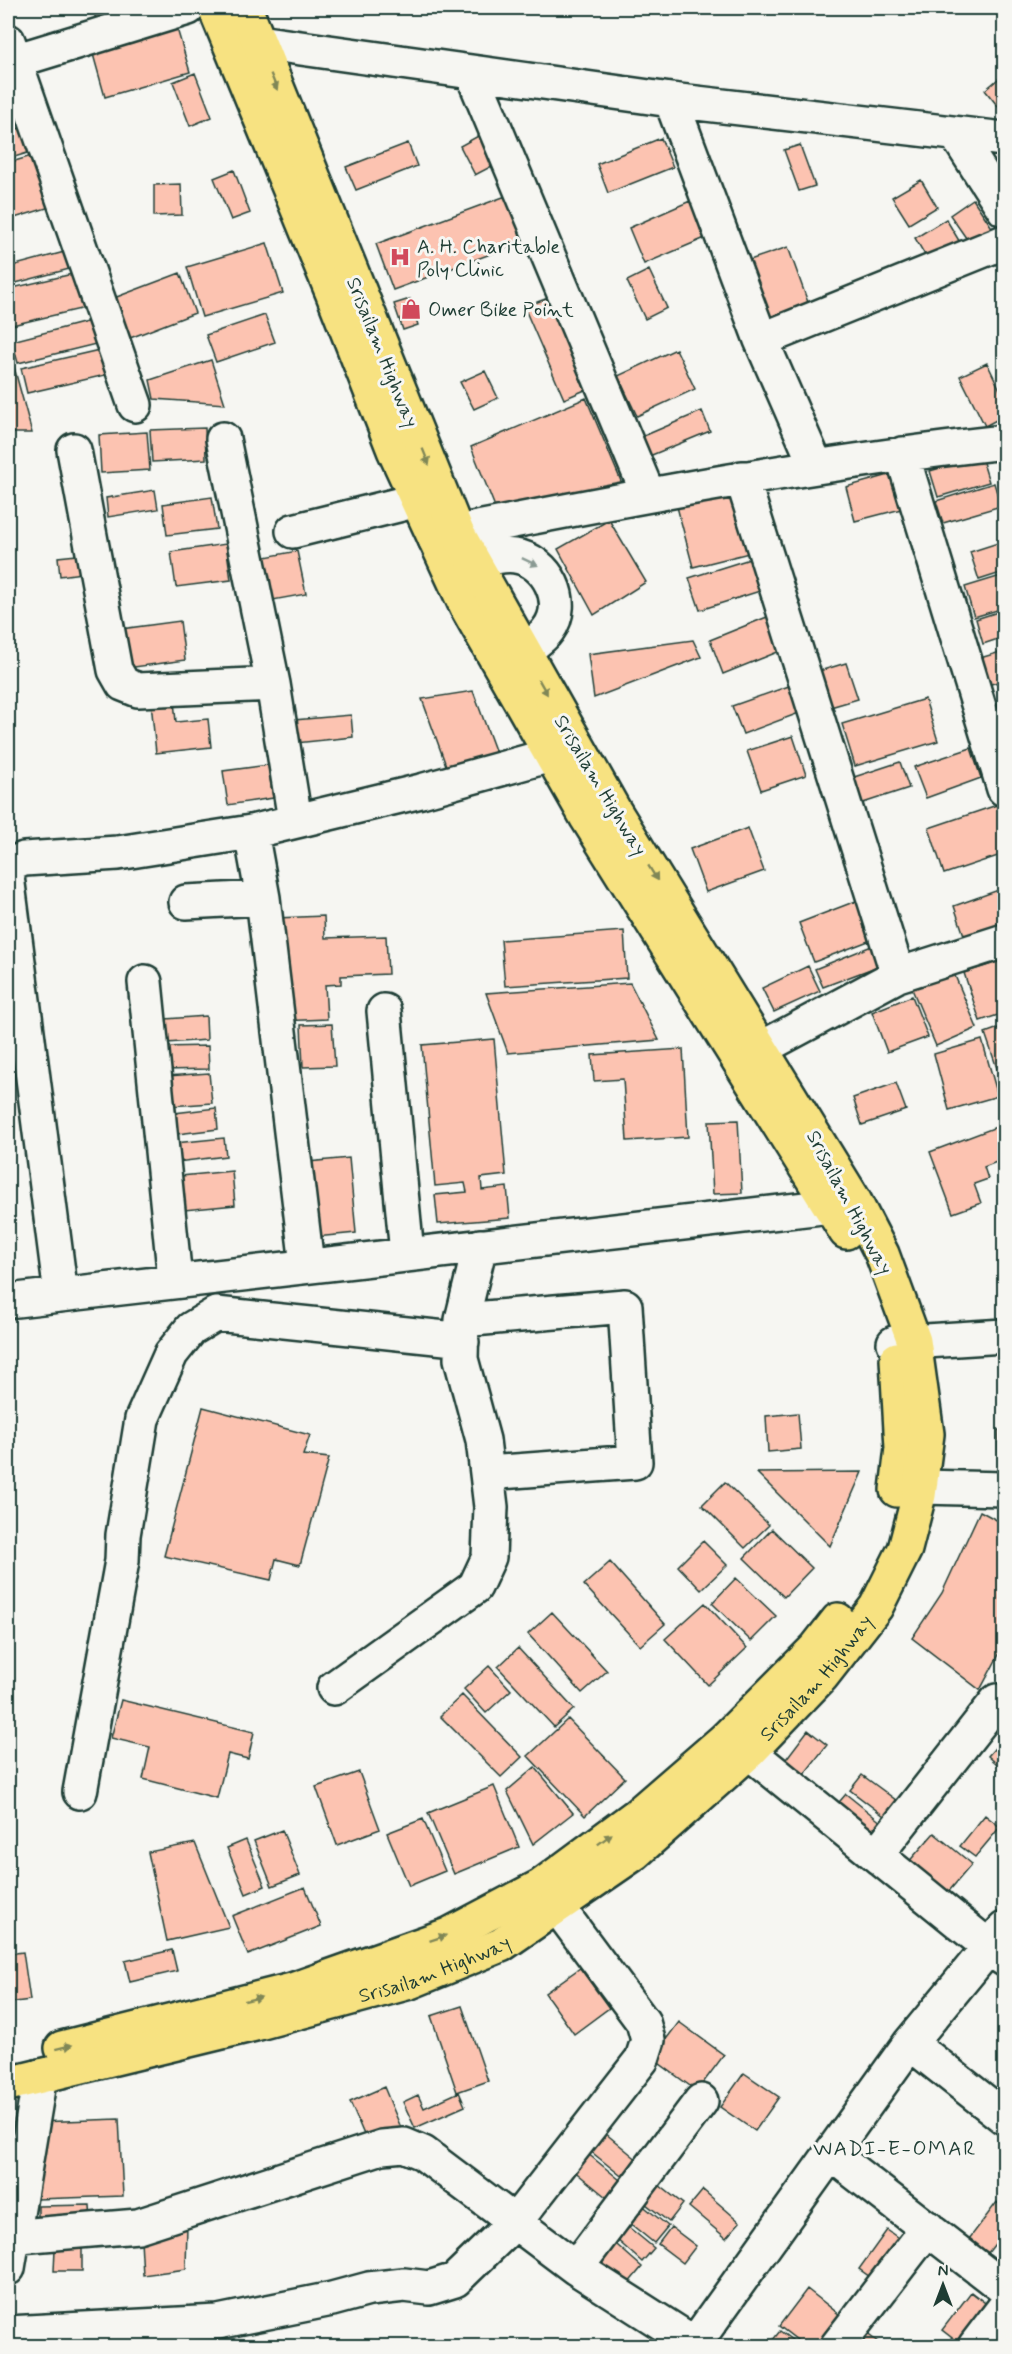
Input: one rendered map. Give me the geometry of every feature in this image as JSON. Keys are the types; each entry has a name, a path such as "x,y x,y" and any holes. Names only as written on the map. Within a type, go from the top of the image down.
{"highway":[{"name":"Srisailam Highway","path":"8,2061 291,1990 448,1935 541,1886 637,1815 738,1745 822,1676 876,1607 905,1549 921,1487 927,1434 904,1342 890,1326 870,1275 751,1055 473,561 446,535 418,501 394,450 332,292 215,8"},
{"name":"Srisailam Highway","path":"8,2084 255,2024 410,1982 501,1945 556,1905 635,1853 738,1745 867,1582 895,1515 902,1448 904,1342 902,1303 882,1254 854,1200 586,818 466,606 446,535 246,8"}],"street":[{"path":"135,405 10,55 188,8"},
{"path":"258,42 671,100 1005,139"},
{"path":"472,73 648,494"},
{"path":"671,100 761,340 816,466"},
{"path":"956,134 1005,209"},
{"path":"761,340 1005,242"},
{"path":"223,440 273,684 295,820"},
{"path":"446,535 648,494 742,478 902,453 1005,442"},
{"path":"74,450 115,670 123,684 138,690 273,684"},
{"path":"902,453 1005,789"},
{"path":"742,478 898,975"},
{"path":"293,531 418,501"},
{"path":"473,561 513,555 526,558 542,568 551,582 556,606 555,617 548,630 523,651"},
{"path":"8,876 9,866 24,859 118,853 251,832 421,791 551,755"},
{"path":"251,832 263,898 307,1265"},
{"path":"8,884 60,1295"},
{"path":"186,902 263,898"},
{"path":"751,1055 898,975 1005,941"},
{"path":"145,982 176,1280"},
{"path":"384,1011 407,1254"},
{"path":"8,1301 831,1206"},
{"path":"334,1688 475,1587 489,1557 491,1507 483,1440 461,1359 462,1331 480,1246"},
{"path":"80,1792 122,1561 123,1535 142,1419 171,1354 191,1329 216,1314 455,1339 462,1331 625,1306 635,1462 487,1473"},
{"path":"904,1342 1005,1336"},
{"path":"921,1487 1005,1489"},
{"path":"876,1856 996,1701"},
{"path":"40,2076 9,2247 138,2226 382,2146 404,2145 423,2153 576,2268 694,2345 910,2043 1000,1945 876,1856 738,1745"},
{"path":"8,2333 151,2336 225,2334 369,2289 404,2285 429,2288 455,2280 515,2222 642,2059 648,2040 643,2022 556,1905"},
{"path":"910,2043 1005,2117"},
{"path":"576,2268 702,2101"},
{"path":"831,2154 1005,2288"},
{"path":"837,2346 928,2228"},
{"path":"975,2346 1005,2308"}],"building":[{"path":"92,8 146,8 98,24"},
{"path":"175,22 190,72 105,97 91,47"},
{"path":"195,73 212,117 190,126 173,82"},
{"path":"1003,75 1004,77 1004,114 985,90"},
{"path":"26,126 34,151 8,159 8,132"},
{"path":"480,135 496,164 475,175 460,146"},
{"path":"661,138 673,167 608,193 597,164"},
{"path":"408,143 417,166 356,190 346,167"},
{"path":"800,145 815,186 799,191 784,150"},
{"path":"35,155 50,207 8,220 8,163"},
{"path":"234,170 250,213 231,220 214,178"},
{"path":"921,180 937,207 909,224 892,197"},
{"path":"181,184 182,215 154,216 154,185"},
{"path":"506,196 523,242 393,290 376,244"},
{"path":"973,199 999,238 973,248 950,215"},
{"path":"690,201 705,238 644,264 629,228"},
{"path":"946,219 964,249 932,267 915,238"},
{"path":"267,243 283,293 202,317 187,267"},
{"path":"788,247 809,305 765,320 744,262"},
{"path":"72,250 77,267 8,285 8,267"},
{"path":"649,270 667,308 645,319 627,281"},
{"path":"81,272 89,307 12,325 8,306 8,289"},
{"path":"180,273 195,313 130,338 114,298"},
{"path":"548,298 585,390 564,399 524,307"},
{"path":"410,299 418,325 403,330 394,304"},
{"path":"265,315 275,342 216,362 206,335"},
{"path":"98,319 104,342 18,363 12,341"},
{"path":"108,348 114,373 27,393 21,368"},
{"path":"676,349 695,389 637,416 618,376"},
{"path":"211,360 225,404 154,399 150,380"},
{"path":"987,363 1004,398 1004,416 985,426 960,376"},
{"path":"14,367 32,433 8,433 8,368"},
{"path":"485,371 498,398 474,409 460,382"},
{"path":"586,398 626,493 497,512 471,447"},
{"path":"702,411 710,431 647,457 639,438"},
{"path":"205,428 206,459 152,462 150,430"},
{"path":"147,432 150,470 101,473 99,435"},
{"path":"981,456 989,482 938,497 930,471"},
{"path":"900,472 909,507 855,521 846,487"},
{"path":"994,483 1001,506 943,523 936,501"},
{"path":"731,485 749,553 693,567 675,499"},
{"path":"155,490 158,509 108,517 106,498"},
{"path":"212,497 217,529 167,535 163,504"},
{"path":"609,520 646,582 594,615 558,549"},
{"path":"1004,541 1004,572 979,580 970,552"},
{"path":"226,544 231,580 176,587 171,552"},
{"path":"297,551 306,594 273,600 265,557"},
{"path":"86,554 89,572 60,576 58,557"},
{"path":"753,558 763,590 700,610 689,578"},
{"path":"1004,575 1004,608 974,617 965,587"},
{"path":"1004,610 1004,637 983,644 976,619"},
{"path":"772,615 785,649 723,674 710,640"},
{"path":"180,621 185,660 127,668 121,629"},
{"path":"693,640 701,657 594,698 588,654"},
{"path":"1004,651 1004,680 988,685 980,658"},
{"path":"846,663 858,699 827,708 816,672"},
{"path":"789,686 799,713 743,734 732,706"},
{"path":"173,690 176,722 208,719 211,747 156,753 150,692"},
{"path":"473,691 499,761 448,771 422,699"},
{"path":"925,699 938,741 855,766 842,724"},
{"path":"351,715 353,737 296,743 294,720"},
{"path":"793,736 806,775 761,790 747,751"},
{"path":"971,748 981,778 926,798 914,767"},
{"path":"900,762 909,788 854,806 845,780"},
{"path":"268,765 273,798 228,805 223,771"},
{"path":"997,805 1004,826 1004,854 944,874 929,828"},
{"path":"748,828 764,871 706,892 690,849"},
{"path":"1004,888 1004,927 966,941 954,906"},
{"path":"856,901 871,940 814,962 799,923"},
{"path":"324,916 325,938 386,936 388,974 341,976 341,984 325,985 327,1019 281,1021 276,918"},
{"path":"624,931 627,978 505,986 501,940"},
{"path":"874,945 881,965 823,987 815,969"},
{"path":"1001,961 1004,972 1004,1013 980,1021 964,973"},
{"path":"808,966 820,991 774,1012 762,988"},
{"path":"953,971 977,1028 936,1046 912,989"},
{"path":"630,983 659,1040 508,1053 486,993"},
{"path":"912,996 928,1037 887,1052 872,1012"},
{"path":"206,1016 207,1040 153,1044 152,1020"},
{"path":"332,1024 335,1066 303,1067 301,1025"},
{"path":"1004,1026 1004,1089 985,1033"},
{"path":"494,1039 506,1175 481,1178 482,1190 507,1187 510,1218 438,1224 435,1195 467,1192 465,1183 435,1186 422,1045"},
{"path":"982,1040 998,1096 949,1110 934,1054"},
{"path":"208,1046 209,1069 164,1070 163,1047"},
{"path":"683,1049 688,1137 627,1141 623,1079 594,1081 592,1055"},
{"path":"209,1073 212,1103 170,1106 167,1076"},
{"path":"896,1083 906,1110 862,1125 853,1098"},
{"path":"216,1108 218,1129 169,1135 166,1114"},
{"path":"738,1120 742,1193 713,1194 709,1121"},
{"path":"1004,1124 1004,1159 984,1167 988,1179 974,1184 981,1203 953,1213 930,1152"},
{"path":"224,1138 226,1156 177,1162 175,1143"},
{"path":"349,1158 356,1233 316,1237 308,1162"},
{"path":"232,1171 235,1205 184,1210 181,1176"},
{"path":"203,1407 310,1435 303,1455 329,1458 300,1565 276,1559 271,1580 164,1556"},
{"path":"798,1413 801,1449 768,1452 766,1416"},
{"path":"998,1430 1004,1430 1004,1472 999,1472"},
{"path":"862,1472 830,1546 757,1473"},
{"path":"725,1482 769,1525 745,1548 702,1505"},
{"path":"980,1511 1004,1524 1004,1645 980,1690 912,1638 942,1593"},
{"path":"772,1529 812,1568 784,1597 744,1558"},
{"path":"703,1541 727,1565 701,1590 678,1566"},
{"path":"610,1562 665,1624 640,1646 584,1585"},
{"path":"736,1578 776,1616 751,1641 712,1603"},
{"path":"705,1603 747,1648 708,1685 665,1639"},
{"path":"552,1612 607,1671 582,1693 528,1634"},
{"path":"518,1648 574,1709 554,1727 498,1667"},
{"path":"489,1666 511,1690 486,1713 464,1689"},
{"path":"462,1695 522,1757 501,1777 440,1716"},
{"path":"121,1700 254,1732 248,1759 228,1754 217,1798 143,1779 150,1747 111,1738"},
{"path":"568,1719 625,1778 585,1816 528,1756"},
{"path":"808,1730 827,1745 802,1777 783,1763"},
{"path":"1001,1741 1004,1743 1004,1770 988,1756"},
{"path":"535,1767 573,1813 533,1844 507,1791"},
{"path":"359,1772 380,1829 337,1845 316,1787"},
{"path":"862,1775 904,1806 892,1822 850,1790"},
{"path":"494,1786 519,1847 454,1874 428,1813"},
{"path":"846,1794 887,1827 877,1840 835,1807"},
{"path":"985,1815 1000,1827 975,1857 960,1846"},
{"path":"423,1819 445,1871 409,1886 387,1833"},
{"path":"282,1830 300,1875 272,1886 254,1841"},
{"path":"934,1833 972,1864 944,1897 906,1865"},
{"path":"246,1840 265,1886 246,1894 227,1848"},
{"path":"195,1843 229,1927 167,1941 148,1852"},
{"path":"305,1887 321,1926 248,1955 232,1916"},
{"path":"172,1950 177,1971 130,1982 125,1961"},
{"path":"23,1952 30,2000 8,2003 8,1954"},
{"path":"580,1968 609,2008 574,2034 545,1993"},
{"path":"462,2006 488,2081 457,2092 431,2016"},
{"path":"679,2022 724,2055 697,2091 652,2058"},
{"path":"744,2073 779,2097 755,2131 720,2107"},
{"path":"384,2087 402,2130 368,2144 350,2102"},
{"path":"459,2092 465,2106 415,2128 403,2102 418,2095 424,2108"},
{"path":"119,2119 123,2196 37,2199 37,2122"},
{"path":"599,2128 639,2161 625,2179 584,2146"},
{"path":"587,2153 631,2189 617,2206 573,2170"},
{"path":"655,2182 683,2204 669,2222 641,2200"},
{"path":"703,2190 740,2222 726,2238 689,2207"},
{"path":"997,2202 1004,2208 1004,2232 988,2253 969,2239"},
{"path":"641,2204 668,2226 654,2243 627,2221"},
{"path":"90,2205 91,2226 38,2226 38,2206"},
{"path":"187,2225 186,2269 143,2275 141,2240"},
{"path":"626,2225 654,2248 642,2262 615,2238"},
{"path":"671,2227 696,2246 683,2263 658,2244"},
{"path":"887,2230 908,2245 880,2284 859,2269"},
{"path":"609,2238 642,2267 622,2291 589,2262"},
{"path":"55,2249 82,2249 82,2271 54,2271"},
{"path":"807,2289 845,2319 824,2346 805,2346 779,2326"},
{"path":"971,2292 989,2306 960,2344 942,2330"},
{"path":"857,2326 883,2346 840,2346"},
{"path":"780,2331 800,2346 768,2346"}],"place":[{"name":"A. H. Charitable Poly Clinic","path":"400,257"},
{"name":"Omer Bike Point","path":"411,309"}],"district":[{"name":"WADI-E-OMAR","path":"895,2148"}]}
